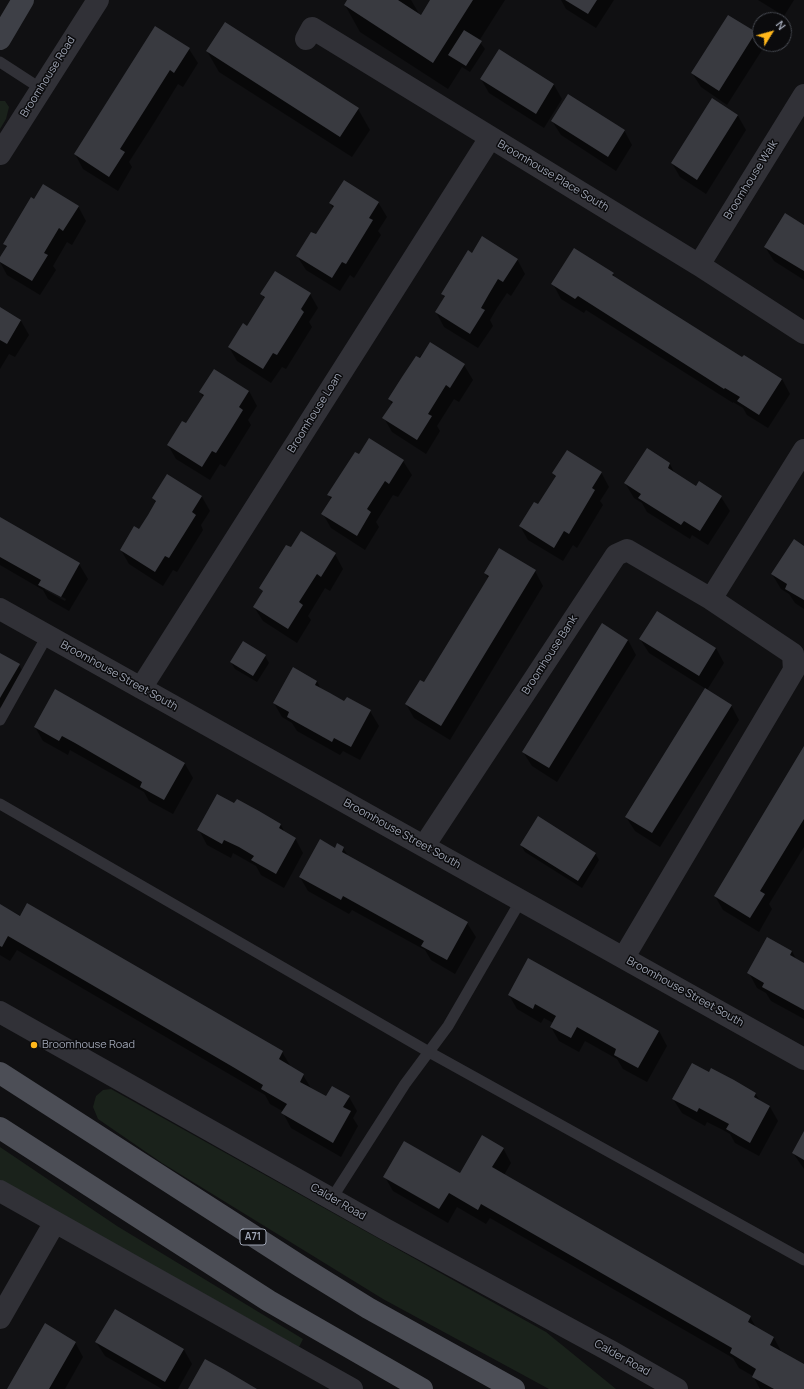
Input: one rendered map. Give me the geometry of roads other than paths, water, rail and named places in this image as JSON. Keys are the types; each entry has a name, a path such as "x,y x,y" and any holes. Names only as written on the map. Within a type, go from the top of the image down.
{"main road":[{"path":"0,38 23,0"},
{"name":"A71","path":"0,1073 300,1266 368,1308 514,1389"},
{"path":"0,1128 270,1301 422,1389"}],"street":[{"name":"Broomhouse Road","path":"0,154 40,88 98,0"},
{"name":"Broomhouse Place South","path":"306,38 312,28 699,265 804,333"},
{"name":"Broomhouse Walk","path":"699,265 804,95"},
{"name":"Broomhouse Loan","path":"141,688 490,138"},
{"path":"711,599 804,450"},
{"name":"Broomhouse Bank","path":"424,846 616,555 627,550 711,599 793,654 794,670 624,957"},
{"name":"Broomhouse Street South","path":"0,609 804,1059"},
{"name":"Calder Road","path":"0,1012 677,1389"},
{"path":"0,1191 352,1389"},
{"path":"0,1318 55,1222"}],"lane":[{"path":"0,62 40,88"},
{"path":"0,720 47,636"},
{"path":"0,804 429,1052 804,1260"},
{"path":"332,1198 405,1084 448,1026 521,900"}],"place":[{"name":"Broomhouse Road","path":"34,1045"}]}
